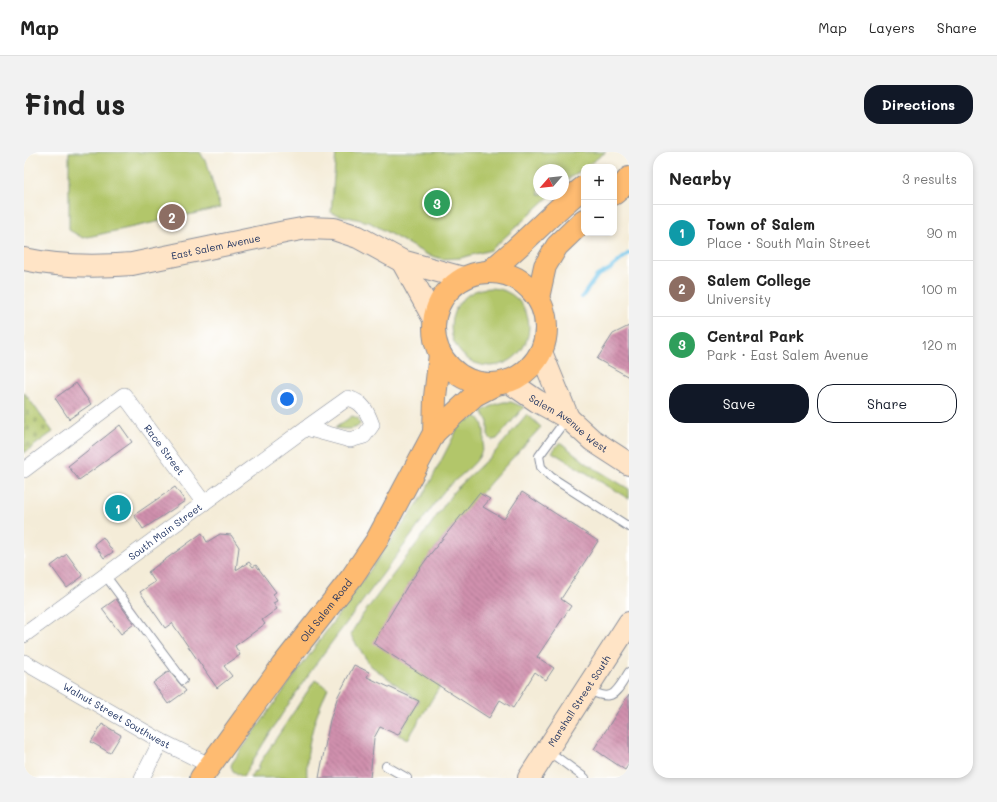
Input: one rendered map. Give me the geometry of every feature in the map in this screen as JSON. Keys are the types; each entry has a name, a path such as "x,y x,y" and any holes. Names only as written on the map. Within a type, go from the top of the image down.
{"main road":[{"path":"617,168 629,165"},
{"path":"617,191 629,178"},
{"path":"490,271 520,247 551,215 581,190"},
{"path":"538,298 545,266 557,246 581,223"},
{"name":"East Salem Avenue","path":"24,259 67,266 108,266 132,264 285,232 307,228 324,228 358,237 402,261 463,278"},
{"path":"402,261 434,320"},
{"path":"490,271 505,273 518,278 530,287 538,298 545,316 546,334 541,352 533,364 522,375 502,383 480,383 464,378 450,368 440,354 434,337 434,320 439,303 449,289 463,278 476,273 490,271"},
{"path":"541,352 568,418"},
{"name":"Old Salem Road","path":"434,433 435,397 440,354"},
{"name":"Old Salem Road","path":"206,772 282,666 352,577 377,540 434,433 475,395 502,383"},
{"name":"Salem Avenue West","path":"502,383 568,418 592,440 629,464"},
{"name":"Marshall Street South","path":"529,778 629,623"}],"street":[{"name":"Race Street","path":"24,470 124,395 204,503"},
{"name":"South Main Street","path":"24,635 306,428"},
{"name":"Walnut Street Southwest","path":"24,662 162,741 206,772"},
{"path":"142,778 162,741"}],"lane":[{"path":"568,418 539,456 541,467 551,477 629,527"},
{"path":"106,575 182,680"},
{"path":"586,689 600,696 607,697 615,694 629,672"},
{"path":"547,750 573,775 585,778"},
{"path":"386,766 407,778"}],"green space":[{"path":"69,152 200,152 208,166 220,208 83,238 69,230"},
{"path":"336,152 606,152 589,164 581,164 581,170 569,179 569,164 533,164 533,200 545,200 491,250 460,258 442,259 426,254 369,222 331,213"},
{"path":"482,288 498,288 512,294 523,305 529,319 529,335 523,349 512,360 498,366 482,366 468,360 457,349 451,335 451,319 457,305 468,294"},
{"path":"24,392 53,432 24,453"},
{"path":"504,402 511,402 524,407 497,439 492,440 488,436 488,422 482,411"},
{"path":"527,414 541,427 455,523 408,585 440,686 408,739 398,735 419,701 371,666 350,635 361,617 424,534 454,491 496,451"},
{"path":"352,416 358,418 360,424 358,426 349,429 335,428"},
{"path":"476,416 480,419 484,429 484,441 483,447 476,462 440,496 326,650 283,713 243,777 233,771 231,766 232,763 423,496 463,418 469,421"},
{"path":"560,442 589,465 629,489 629,499 552,452"},
{"path":"315,680 328,688 315,721 309,743 307,778 250,778 254,771 256,772 259,768 257,767"}],"building":[{"path":"629,326 629,377 597,359 613,334"},
{"path":"76,383 91,404 69,419 55,398"},
{"path":"120,425 132,442 79,480 68,466"},
{"path":"175,487 185,501 143,529 134,515"},
{"path":"522,492 598,541 561,599 571,606 537,657 554,668 546,680 535,672 513,708 500,700 489,718 373,643 408,585 428,557 479,493 490,499 483,507 504,519"},
{"path":"202,533 207,542 220,534 231,535 239,547 236,570 249,562 253,567 256,565 276,592 273,594 277,601 273,603 277,609 262,620 265,624 235,646 240,655 224,666 232,676 217,688 172,623 165,628 140,592 155,582 148,572"},
{"path":"103,537 113,552 104,558 94,544"},
{"path":"67,554 83,576 67,588 51,566"},
{"path":"116,599 134,624 121,634 102,609"},
{"path":"354,665 369,672 367,677 419,701 398,735 380,727 374,738 370,778 319,778 330,720 338,696"},
{"path":"169,671 186,691 168,704 153,683"},
{"path":"629,694 629,764 625,770 594,749"},
{"path":"102,724 121,735 110,753 91,742"}],"waterway":[{"path":"582,297 597,276 610,269 629,253"}],"place":[{"name":"Central Park","path":"437,203"},
{"name":"Salem College","path":"172,217"},
{"name":"Town of Salem","path":"118,508"}]}
